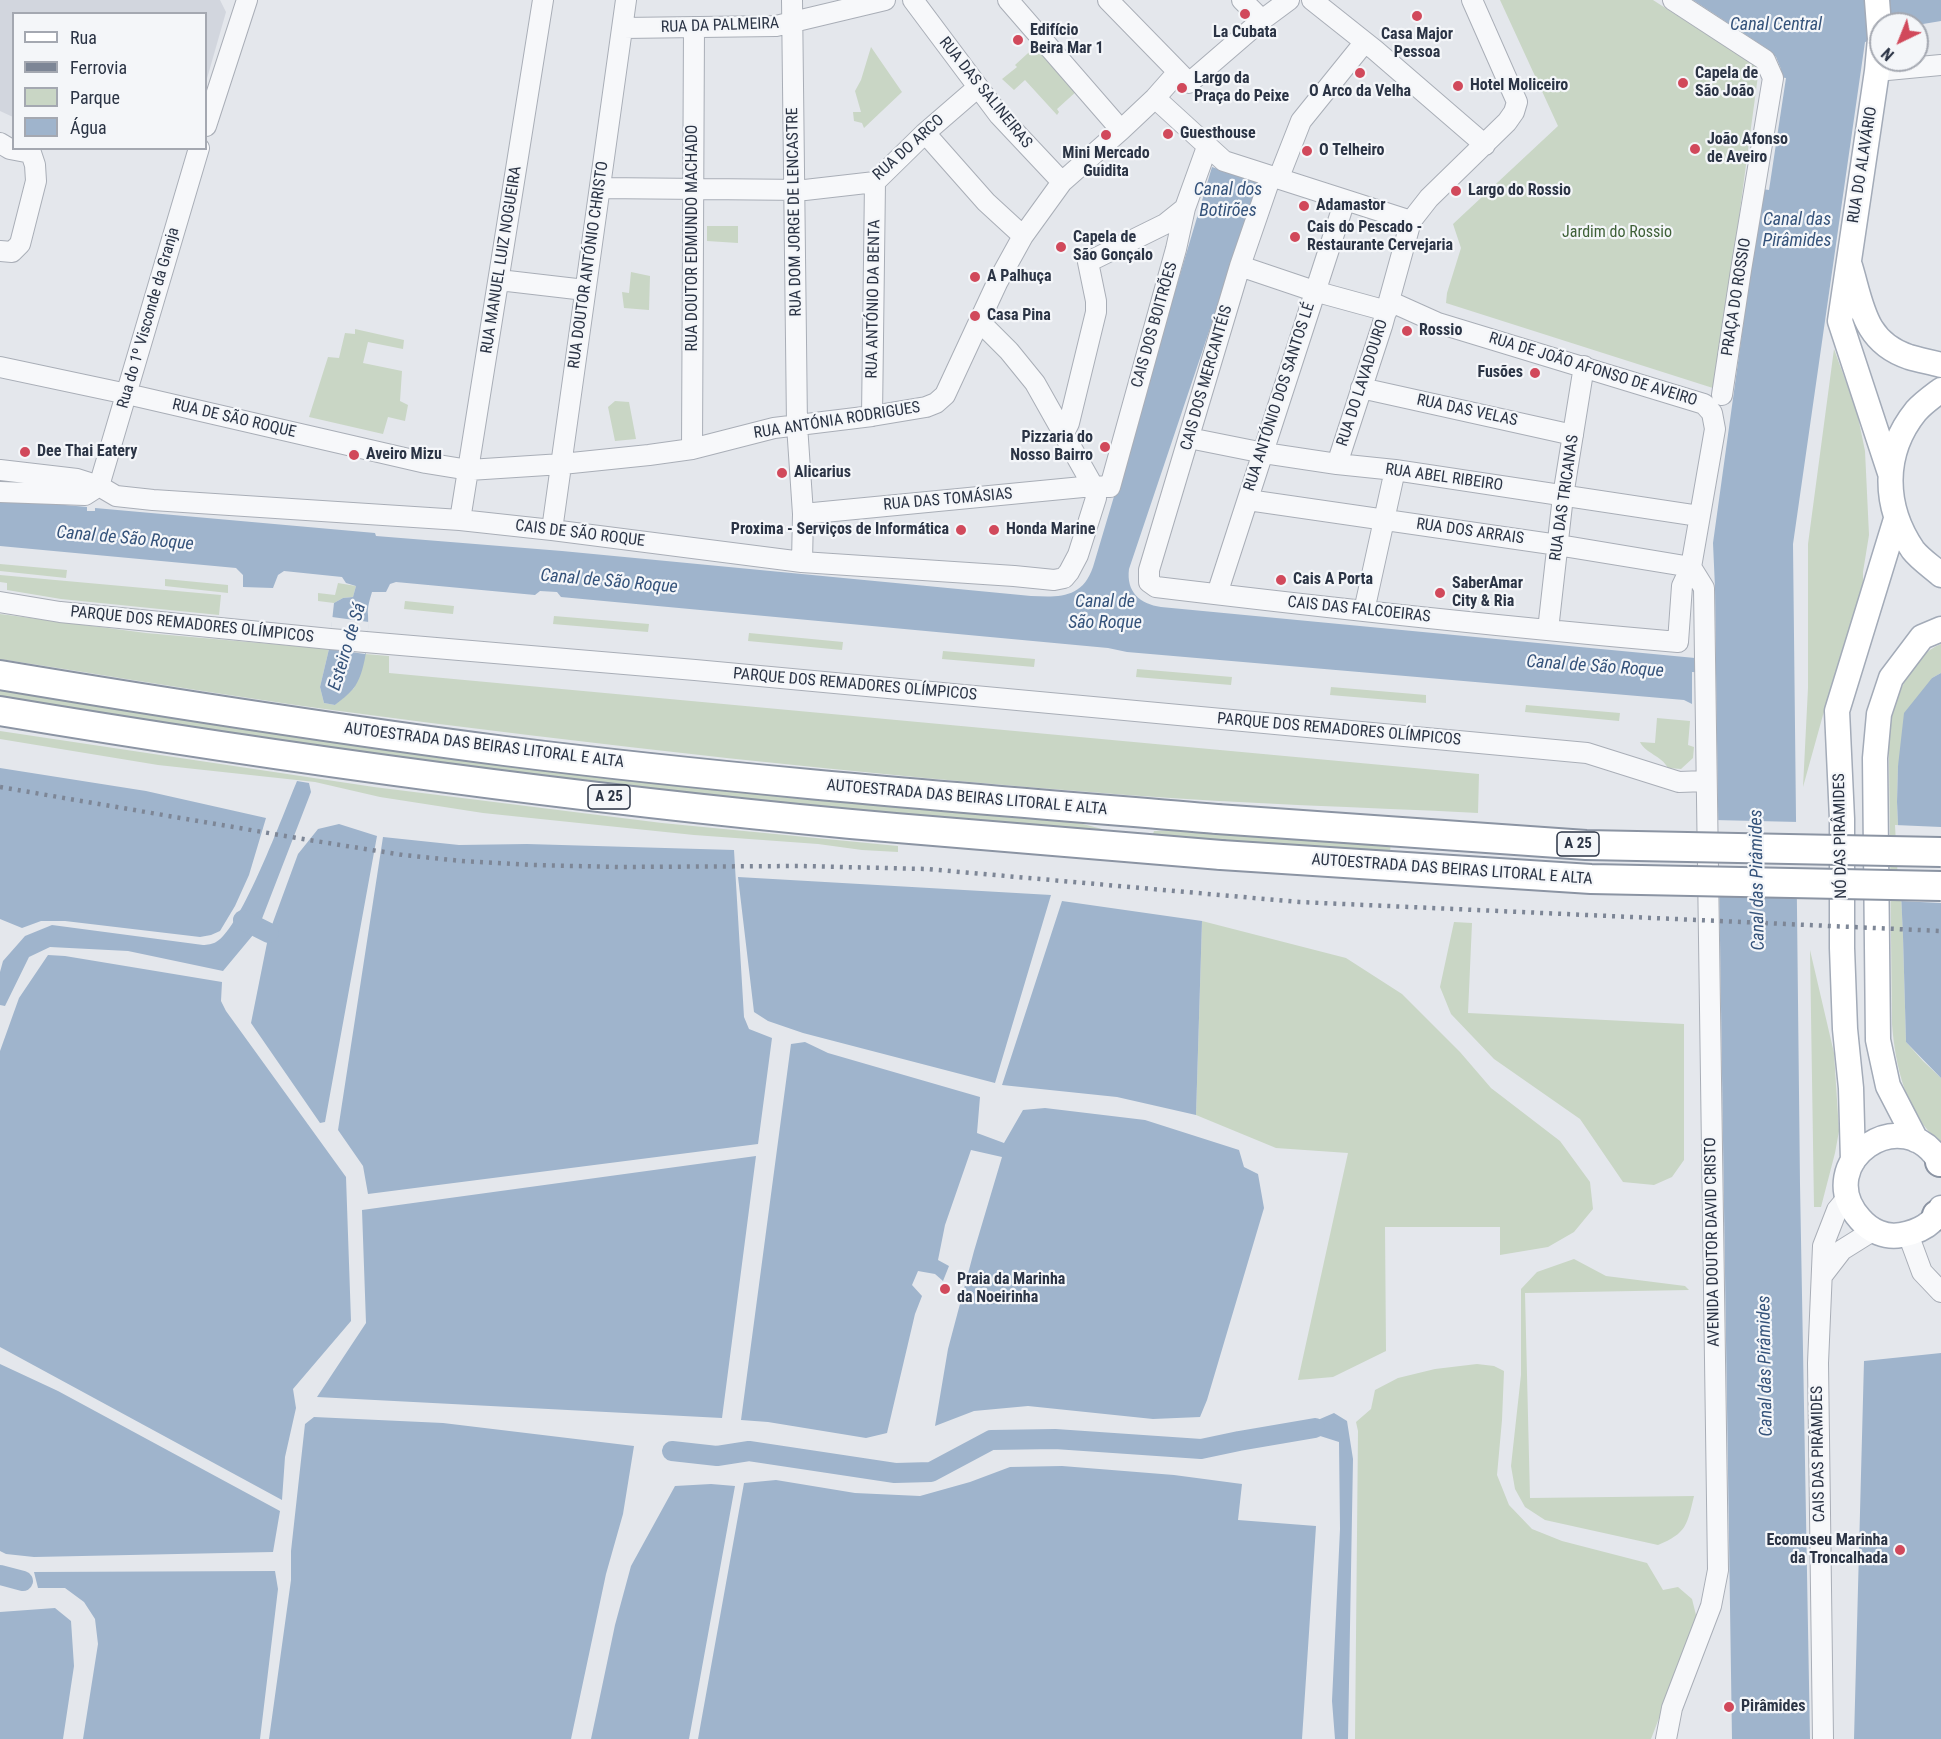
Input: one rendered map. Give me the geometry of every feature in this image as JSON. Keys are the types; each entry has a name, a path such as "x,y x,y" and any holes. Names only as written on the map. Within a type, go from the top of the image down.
{"highway":[{"name":"AUTOESTRADA DAS BEIRAS LITORAL E ALTA","path":"0,675 168,703 506,751 849,789 1217,819 1586,845 1941,852"},
{"name":"AUTOESTRADA DAS BEIRAS LITORAL E ALTA","path":"0,711 165,738 508,786 850,824 1221,855 1591,879 1941,886"}],"main road":[{"name":"RUA DO ALAVÁRIO","path":"1877,72 1840,321 1890,473"},
{"path":"1848,258 1870,330 1888,347 1909,357 1941,365"},
{"path":"1941,390 1917,410 1898,440 1890,473 1891,497 1896,519 1914,551 1941,575"},
{"name":"NÓ DAS PIRÂMIDES","path":"1847,1198 1846,1182 1853,1161 1842,948 1842,809 1837,711 1896,519"},
{"path":"1916,1140 1888,1086 1878,1040 1875,758 1879,714 1891,678 1922,637 1941,628"},
{"path":"1853,1161 1858,1153 1870,1143 1885,1137 1900,1136 1916,1140 1929,1148 1941,1163"},
{"path":"1847,1198 1854,1213 1864,1225 1896,1236 1913,1233 1928,1225 1940,1212"}],"street":[{"path":"207,120 247,0"},
{"name":"RUA MANUEL LUIZ NOGUEIRA","path":"460,520 543,0"},
{"name":"RUA DOUTOR ANTÓNIO CHRISTO","path":"552,530 626,0"},
{"name":"RUA DOM JORGE DE LENCASTRE","path":"792,0 798,425 803,514 802,562"},
{"name":"RUA DA PALMEIRA","path":"623,28 776,26 885,0"},
{"name":"RUA DAS SALINEIRAS","path":"913,0 977,88 1062,182"},
{"path":"1008,0 1122,130"},
{"path":"1108,0 1189,83 1262,20 1289,0"},
{"path":"1242,0 1262,20"},
{"path":"1312,0 1485,145"},
{"path":"1388,306 1411,220 1429,198 1507,122 1517,102 1472,0"},
{"name":"PRAÇA DO ROSSIO","path":"1673,0 1765,60 1773,78 1722,395"},
{"name":"RUA DOUTOR EDMUNDO MACHADO","path":"692,449 694,27"},
{"path":"1275,177 1301,121 1364,43"},
{"name":"RUA ANTÓNIA RODRIGUES","path":"469,470 562,464 692,449 757,432 872,416 936,404 945,395 997,283 1017,251 1023,236 1062,182 1122,130 1178,72"},
{"name":"RUA DO ARCO","path":"600,188 794,190 875,182 925,133 977,88"},
{"path":"1155,98 1224,161 1411,220"},
{"path":"925,133 986,202 1023,236"},
{"name":"CAIS DOS BOITRÕES","path":"1093,486 1110,487 1176,249 1185,208 1207,147"},
{"name":"Rua do 1º Visconde da Granja","path":"99,486 198,150"},
{"path":"0,251 12,252 20,243 36,181 33,151"},
{"name":"CAIS DOS MERCANTÉIS","path":"1149,582 1148,573 1240,266 1275,177"},
{"name":"RUA ANTÓNIO DA BENTA","path":"872,416 875,182"},
{"name":"RUA ANTÓNIO DOS SANTOS LÉ","path":"1217,594 1345,200"},
{"path":"1064,433 1069,423 1096,312 1088,262 1165,224 1185,208"},
{"name":"RUA DE JOÃO AFONSO DE AVEIRO","path":"1240,266 1314,291 1388,306 1704,404 1712,413 1715,429 1699,516"},
{"path":"499,280 585,290"},
{"name":"RUA DO LAVADOURO","path":"1337,464 1388,306"},
{"path":"980,321 1035,383 1093,486"},
{"name":"RUA DAS TRICANAS","path":"1548,630 1563,496 1584,366"},
{"name":"RUA DE SÃO ROQUE","path":"0,367 426,463 469,470"},
{"name":"RUA DAS VELAS","path":"1360,388 1573,435"},
{"name":"RUA ABEL RIBEIRO","path":"1189,438 1264,453 1395,470 1699,516"},
{"name":"CAIS DE SÃO ROQUE","path":"0,470 77,479 99,486 116,496 153,500 460,520 802,562 1058,580 1064,578 1069,572 1078,555 1096,498 1093,486"},
{"path":"1364,611 1395,470"},
{"path":"0,492 85,495 99,486"},
{"name":"RUA DAS TOMÁSIAS","path":"803,514 1093,486"},
{"name":"RUA DOS ARRAIS","path":"1248,500 1558,545 1691,567"},
{"path":"1691,567 1699,516"},
{"name":"CAIS DAS FALCOEIRAS","path":"1149,582 1156,587 1364,611 1678,642 1682,586 1691,567"},
{"name":"AVENIDA DOUTOR DAVID CRISTO","path":"1666,1739 1672,1708 1711,1606 1718,1570 1704,588 1691,567"},
{"name":"PARQUE DOS REMADORES OLÍMPICOS","path":"2,602 60,612 330,639 1587,753 1679,782 1706,781"},
{"name":"CAIS DAS PIRÂMIDES","path":"1823,1739 1818,1363 1823,1246 1837,1210 1847,1198"},
{"path":"1822,1276 1842,1250 1874,1230"},
{"path":"1908,1234 1922,1272 1941,1292"}],"shaded area":[{"path":"0,0 220,0 226,12 207,78 207,12 12,12 12,117 0,111"}],"green space":[{"name":"Jardim do Rossio","path":"1500,0 1653,0 1759,68 1716,389 1446,303 1461,248 1453,224 1558,126"},
{"path":"1039,43 1078,90 1057,109 1059,112 1057,115 1025,80 1014,90 1002,79 1017,67 1015,65"},
{"path":"871,47 902,92 864,128 862,123 854,121 853,112 861,112 855,91 861,80"},
{"path":"707,226 738,226 738,243 707,241"},
{"path":"631,272 650,276 649,310 624,308 622,292 629,293"},
{"path":"355,329 404,340 403,349 368,342 363,363 402,371 400,401 408,405 405,421 388,417 383,434 309,417 328,357 339,358 345,333 355,334"},
{"path":"1834,349 1857,412 1865,451 1869,535 1863,572 1863,591 1845,653 1823,715 1803,787 1808,688 1808,544"},
{"path":"615,401 629,402 636,439 615,441 608,407"},
{"path":"0,564 67,570 66,578 0,571"},
{"path":"0,575 221,595 219,615 61,599 7,590 7,583 0,582"},
{"path":"165,579 228,585 228,593 165,586"},
{"path":"338,583 356,586 353,597 343,598 334,603 318,601 318,593 335,595"},
{"path":"405,601 454,606 453,614 404,609"},
{"path":"0,614 146,633 329,649 320,687 324,703 335,705 354,688 365,654 389,656 389,673 1479,774 1478,813 1171,798 1027,787 828,769 629,747 332,710 0,659"},
{"path":"554,616 649,624 648,632 553,624"},
{"path":"749,633 843,642 842,650 748,641"},
{"path":"1941,644 1941,673 1932,678 1898,766 1897,802 1906,1042 1941,1078 1941,1142 1919,1119 1911,1104 1904,1089 1896,1056 1892,1024 1889,731 1899,693 1912,668 1930,650"},
{"path":"943,651 1035,659 1034,667 942,659"},
{"path":"1137,669 1232,677 1231,685 1136,677"},
{"path":"1331,687 1426,695 1426,703 1330,695"},
{"path":"0,690 345,743 929,809 1079,823 1102,829 1100,831 756,802 501,773 0,699"},
{"path":"1526,705 1620,713 1619,721 1525,712"},
{"path":"1657,718 1690,721 1688,745 1694,747 1693,758 1681,769 1668,768 1640,742 1655,743"},
{"path":"0,731 374,787 662,823 898,846 898,852 694,835 483,813 380,797 315,782 158,765 0,739"},
{"path":"1185,830 1391,842 1390,852 1184,841 1153,834 1154,831"},
{"path":"1202,921 1346,958 1402,994 1460,1052 1491,1088 1560,1141 1590,1182 1593,1209 1574,1232 1548,1247 1500,1255 1500,1227 1385,1227 1386,1351 1333,1377 1298,1380 1348,1153 1276,1148 1196,1115"},
{"path":"1454,922 1472,923 1468,1013 1684,1024 1684,1160 1672,1177 1654,1185 1623,1182 1580,1119 1494,1059 1451,1014 1440,987"},
{"path":"1810,950 1834,1053 1839,1131 1821,1207 1814,1207"},
{"path":"1574,1259 1606,1276 1685,1286 1689,1290 1525,1293 1530,1498 1694,1496 1684,1527 1668,1541 1658,1545 1545,1520 1525,1507 1515,1489 1511,1466 1521,1375 1521,1289 1537,1272"},
{"path":"1477,1364 1494,1366 1504,1371 1497,1475 1509,1505 1532,1529 1562,1541 1647,1563 1663,1590 1678,1587 1692,1599 1697,1619 1651,1739 1355,1739 1358,1431 1356,1422 1371,1409 1375,1390 1398,1378 1435,1369"}],"water":[{"path":"1693,0 1941,0 1941,21 1929,23 1929,12 1869,12 1869,41 1865,42 1793,544 1800,1184 1810,1739 1732,1739 1716,673 1692,672 1692,704 1684,700 1127,652 1108,648 561,597 557,592 540,591 535,595 396,582 390,584 386,592 372,592 368,609 366,654 361,674 353,689 335,705 324,703 320,687 329,649 334,603 343,598 353,597 356,586 346,583 342,577 284,571 278,575 273,588 243,587 243,575 236,568 0,546 0,499 87,507 87,511 95,511 95,508 375,533 376,536 562,551 1031,596 1068,594 1083,585 1093,567 1212,167 1259,183 1129,569 1132,590 1141,600 1161,607 1716,660 1713,543 1781,69 1776,57 1769,50"},
{"path":"1941,673 1941,1078 1906,1042 1897,802 1898,766 1904,713 1932,678"},
{"path":"0,768 146,791 266,818 249,875 235,906 220,931 200,937 65,921 41,921 22,928 0,919"},
{"path":"297,781 309,783 311,792 258,929 223,971 128,951 50,947 29,957 5,1006 0,1005 0,972 3,961 25,936 52,925 203,945 216,942 226,933 249,894"},
{"path":"339,824 377,836 325,1122 320,1123 251,1023 269,933 298,854 318,829"},
{"path":"383,837 459,845 527,844 734,850 744,1017 749,1029 772,1038 758,1144 368,1194 363,1166 338,1130"},
{"path":"738,877 1051,895 995,1083 803,1033 768,1021 754,1012"},
{"path":"1062,901 1202,921 1196,1115 1117,1097 1002,1085"},
{"path":"48,955 222,982 221,1001 226,1011 346,1177 351,1321 293,1389 296,1408 285,1457 282,1500 0,1347 0,1051 19,998"},
{"path":"805,1042 828,1053 980,1097 977,1133 1004,1143 1023,1110 1045,1108 1145,1120 1239,1150 1244,1167 1258,1174 1264,1208 1200,1417 1153,1419 1028,1406 974,1411 935,1426 948,1349 1002,1157 971,1150 945,1225 938,1260 949,1266 943,1281 935,1274 918,1271 912,1285 922,1296 915,1314 887,1433 866,1438 768,1422 741,1420 791,1044"},
{"path":"756,1156 722,1418 317,1397 366,1323 362,1210"},
{"name":"Ecomuseu Marinha da Troncalhada","path":"1941,1353 1941,1739 1854,1739 1864,1361"},
{"path":"0,1364 58,1391 280,1511 273,1552 34,1557 6,1554 0,1551"},
{"path":"1334,1413 1347,1421 1353,1459 1348,1739 1335,1739 1332,1701 1340,1529 1339,1442 1317,1435 1313,1422"},
{"path":"314,1417 443,1423 634,1446 623,1514 606,1574 571,1739 269,1739 291,1580 291,1551 305,1424"},
{"path":"1062,1466 1174,1475 1242,1484 1238,1520 1316,1526 1302,1739 698,1739 744,1483 776,1480 855,1493 920,1496 970,1482 1010,1467"},
{"path":"711,1484 735,1486 689,1739 591,1739 615,1625 631,1566 675,1486"},
{"path":"275,1571 278,1589 260,1739 83,1739 98,1644 95,1619 84,1602 65,1588 38,1588 34,1572"},
{"path":"55,1608 71,1621 74,1666 63,1739 0,1739 0,1612"}],"pier":[{"path":"1779,77 1786,78 1769,190 1762,189"},
{"path":"332,617 369,622 365,654 329,649"},
{"path":"1714,820 1799,822 1800,898 1716,895"},
{"path":"1895,825 1941,827 1941,903 1899,901"}],"waterway":[{"path":"243,920 269,933"},
{"path":"672,1451 717,1456 749,1451 895,1473 931,1472 991,1440 1055,1439 1201,1449 1315,1428"},
{"path":"0,1575 23,1581"}],"railway":[{"path":"0,787 309,840 403,855 462,861 618,867 801,866 927,869 1299,902 1941,931"}],"place":[{"name":"La Cubata","path":"1245,14"},
{"name":"Casa Major Pessoa","path":"1417,16"},
{"name":"Edifício Beira Mar 1","path":"1018,40"},
{"name":"O Arco da Velha","path":"1360,73"},
{"name":"Capela de São João","path":"1683,83"},
{"name":"Hotel Moliceiro","path":"1458,86"},
{"name":"Largo da Praça do Peixe","path":"1182,88"},
{"name":"Guesthouse","path":"1168,134"},
{"name":"Mini Mercado Guidita","path":"1106,135"},
{"name":"João Afonso de Aveiro","path":"1695,149"},
{"name":"O Telheiro","path":"1307,151"},
{"name":"Largo do Rossio","path":"1456,191"},
{"name":"Adamastor","path":"1304,206"},
{"name":"Cais do Pescado - Restaurante Cervejaria","path":"1295,237"},
{"name":"Capela de São Gonçalo","path":"1061,247"},
{"name":"A Palhuça","path":"975,277"},
{"name":"Casa Pina","path":"975,316"},
{"name":"Rossio","path":"1407,331"},
{"name":"Fusões","path":"1535,373"},
{"name":"Pizzaria do Nosso Bairro","path":"1105,447"},
{"name":"Dee Thai Eatery","path":"25,452"},
{"name":"Aveiro Mizu","path":"354,455"},
{"name":"Alicarius","path":"782,473"},
{"name":"Proxima - Serviços de Informática","path":"961,530"},
{"name":"Honda Marine","path":"994,530"},
{"name":"Cais A Porta","path":"1281,580"},
{"name":"SaberAmar City & Ria","path":"1440,593"},
{"name":"Praia da Marinha da Noeirinha","path":"945,1289"},
{"name":"Ecomuseu Marinha da Troncalhada","path":"1900,1550"},
{"name":"Pirâmides","path":"1729,1707"}],"water label":[{"name":"Canal Central","path":"1776,25"},
{"name":"Canal dos Botirões","path":"1228,200"},
{"name":"Canal das Pirâmides","path":"1797,230"},
{"name":"Canal de São Roque","path":"125,539"},
{"name":"Canal de São Roque","path":"609,582"},
{"name":"Canal de São Roque","path":"1105,612"},
{"name":"Esteiro de Sá","path":"348,647"},
{"name":"Canal de São Roque","path":"1595,667"},
{"name":"Canal das Pirâmides","path":"1758,880"},
{"name":"Canal das Pirâmides","path":"1766,1366"}]}
